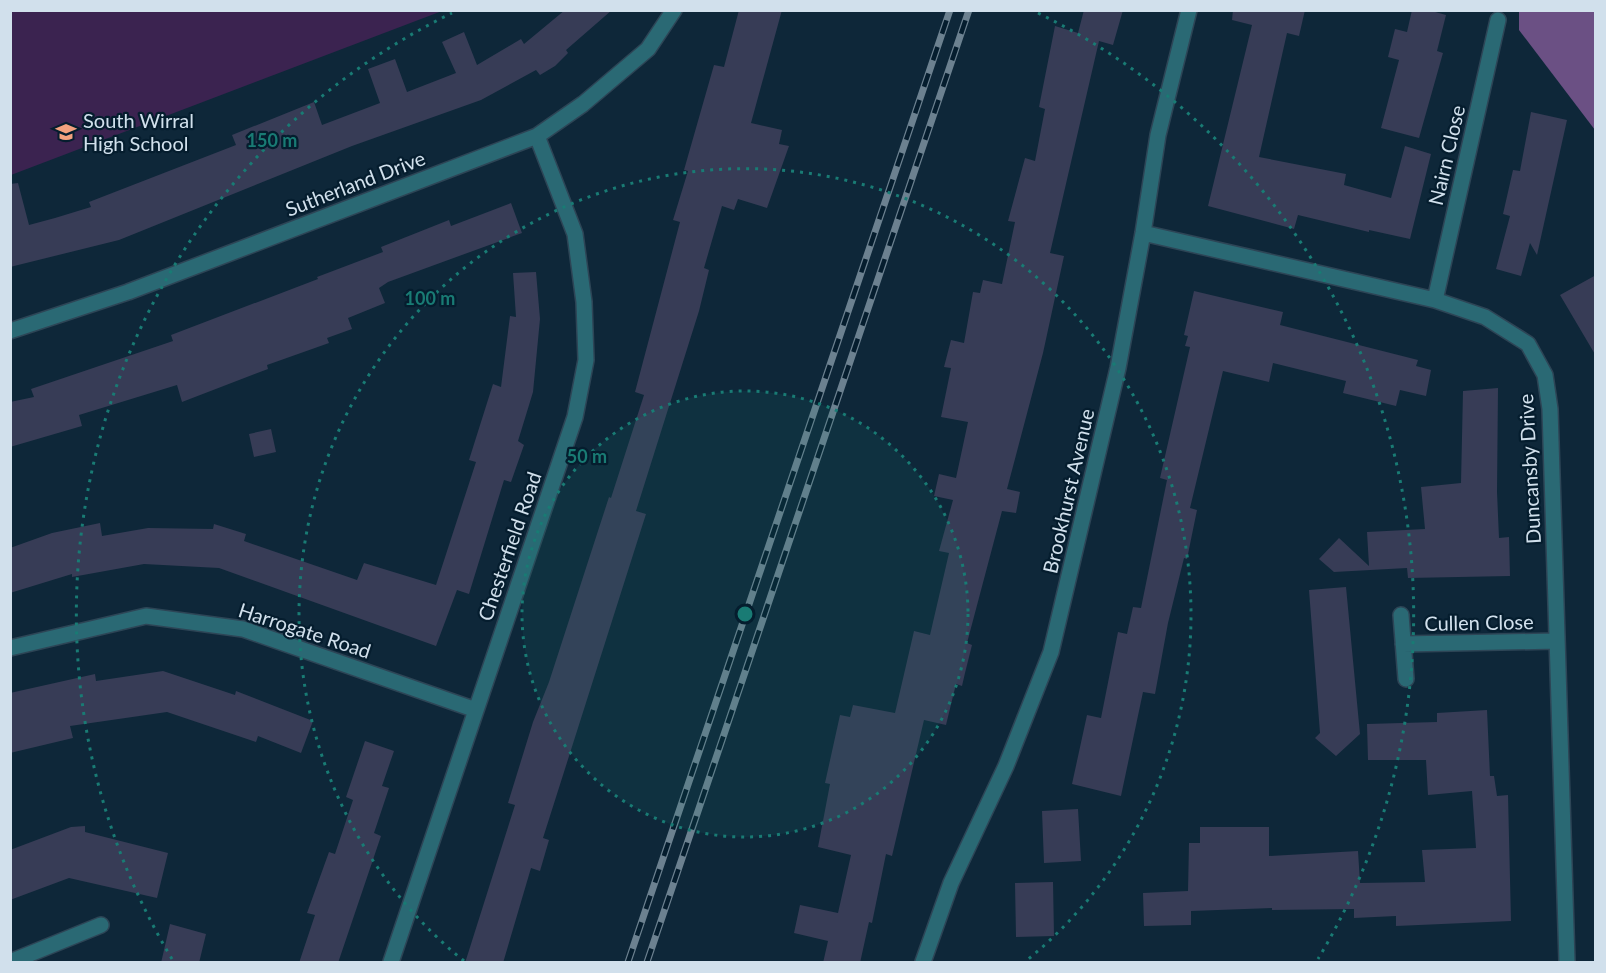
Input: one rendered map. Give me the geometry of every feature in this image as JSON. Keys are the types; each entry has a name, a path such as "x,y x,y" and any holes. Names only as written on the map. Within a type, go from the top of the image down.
{"street":[{"name":"Sutherland Drive","path":"10,331 128,292 537,136 583,104 648,49 674,10"},
{"name":"Brookhurst Avenue","path":"923,963 951,883 1006,766 1051,652 1101,447 1143,233 1158,135 1189,10"},
{"name":"Nairn Close","path":"1435,300 1498,20"},
{"name":"Chesterfield Road","path":"391,963 574,417 586,360 584,302 575,234 537,136"},
{"name":"Duncansby Drive","path":"1143,233 1435,300 1485,317 1508,329 1528,344 1545,375 1550,408 1567,963"},
{"name":"Cullen Close","path":"1401,615 1406,679"},
{"name":"Harrogate Road","path":"10,648 146,616 243,629 476,710"},
{"name":"Cullen Close","path":"1403,644 1556,641"},
{"path":"10,962 101,925"}],"shaded area":[{"name":"South Wirral High School","path":"11,10 442,10 442,11 11,175"},
{"path":"1519,11 1595,11 1595,130 1519,30"}],"building":[{"path":"565,10 612,10 566,50 568,53 555,66 540,75 536,70 481,100 352,146 119,240 10,267 10,184 18,183 29,225 91,207 89,202 236,145 232,135 314,102 322,125 380,103 368,69 395,59 407,92 456,73 442,42 464,32 477,65 521,39 524,44"},
{"path":"739,10 782,10 751,123 782,130 779,144 789,146 767,208 738,199 734,210 722,206 704,268 709,270 699,311 636,511 646,514 543,838 549,840 540,871 531,868 503,963 465,963 515,805 508,803 533,722 549,682 644,395 635,392 680,222 673,220 688,171 684,170 714,65 724,67"},
{"path":"1084,10 1123,10 1113,45 1099,41 1050,253 1064,256 1043,353 1007,489 1020,492 1016,513 1002,511 967,643 972,645 962,686 956,684 946,725 924,720 892,856 886,854 872,923 869,922 860,963 823,963 828,941 794,933 800,905 838,913 851,855 818,847 830,784 825,783 840,715 850,717 853,705 895,713 914,631 930,635 949,553 939,551 953,500 934,496 939,474 956,478 968,422 941,417 951,368 944,367 951,340 964,343 973,292 980,293 983,280 1002,284 1015,222 1008,221 1025,158 1035,161 1045,109 1039,107 1055,26 1078,33"},
{"path":"1233,10 1305,10 1299,36 1287,33 1259,157 1346,174 1344,185 1391,198 1405,146 1431,154 1410,239 1298,215 1294,229 1208,206 1252,25 1232,20"},
{"path":"1412,10 1428,10 1446,15 1437,51 1443,53 1419,138 1381,128 1399,60 1388,57 1395,29 1407,32"},
{"path":"1531,112 1567,120 1537,255 1530,243 1521,276 1496,269 1510,216 1503,214 1513,170 1520,171"},
{"path":"511,203 522,233 388,282 379,288 385,303 348,318 352,329 327,338 329,343 267,365 268,369 182,402 177,385 79,415 82,426 10,447 10,402 34,397 31,389 173,341 171,335 318,279 317,277 383,252 381,247 449,220 451,226"},
{"path":"536,272 540,319 533,392 518,441 524,445 511,482 504,480 469,594 457,590 436,646 219,568 144,564 72,577 72,574 10,593 10,548 52,533 100,523 102,536 148,528 213,529 214,524 246,534 244,541 357,580 364,563 436,585 476,462 469,460 493,384 501,387 510,316 516,317 513,273"},
{"path":"1596,275 1596,356 1560,295"},
{"path":"1194,291 1283,312 1280,325 1418,360 1416,366 1431,370 1426,396 1400,390 1396,406 1343,393 1346,381 1273,363 1269,382 1223,371 1190,508 1197,510 1187,559 1184,558 1168,623 1155,694 1143,692 1121,796 1072,784 1087,715 1101,718 1118,632 1127,634 1133,607 1141,608 1167,480 1160,478 1190,347 1185,346 1188,336 1184,335"},
{"path":"1498,388 1499,538 1509,537 1510,576 1408,578 1407,568 1334,572 1319,559 1339,538 1369,566 1367,532 1425,529 1421,487 1461,483 1463,391"},
{"path":"271,429 276,452 254,457 249,434"},
{"path":"1346,587 1360,734 1336,756 1315,738 1320,733 1309,590"},
{"path":"163,671 235,695 236,691 313,721 301,753 258,736 256,742 167,712 70,726 73,738 10,753 10,693 95,674 96,681"},
{"path":"1487,710 1490,776 1494,776 1497,796 1508,795 1511,921 1396,926 1396,916 1354,918 1354,909 1272,910 1272,908 1191,911 1191,925 1144,926 1143,893 1188,891 1189,843 1200,843 1200,827 1269,827 1269,856 1358,851 1360,883 1425,882 1422,850 1476,848 1472,791 1428,795 1426,760 1368,760 1367,724 1437,722 1437,713"},
{"path":"365,741 394,751 382,786 389,788 374,833 381,836 338,963 299,963 315,915 307,913 329,852 335,854 353,800 346,797"},
{"path":"1078,809 1081,861 1044,863 1042,811"},
{"path":"85,826 85,832 168,853 157,898 69,878 10,900 10,850 71,827"},
{"path":"1053,882 1054,936 1016,937 1015,883"},
{"path":"170,924 206,934 199,963 161,963"}],"railway":[{"path":"628,962 950,10"},
{"path":"647,962 969,10"}],"place":[{"name":"South Wirral High School","path":"66,132"}]}
